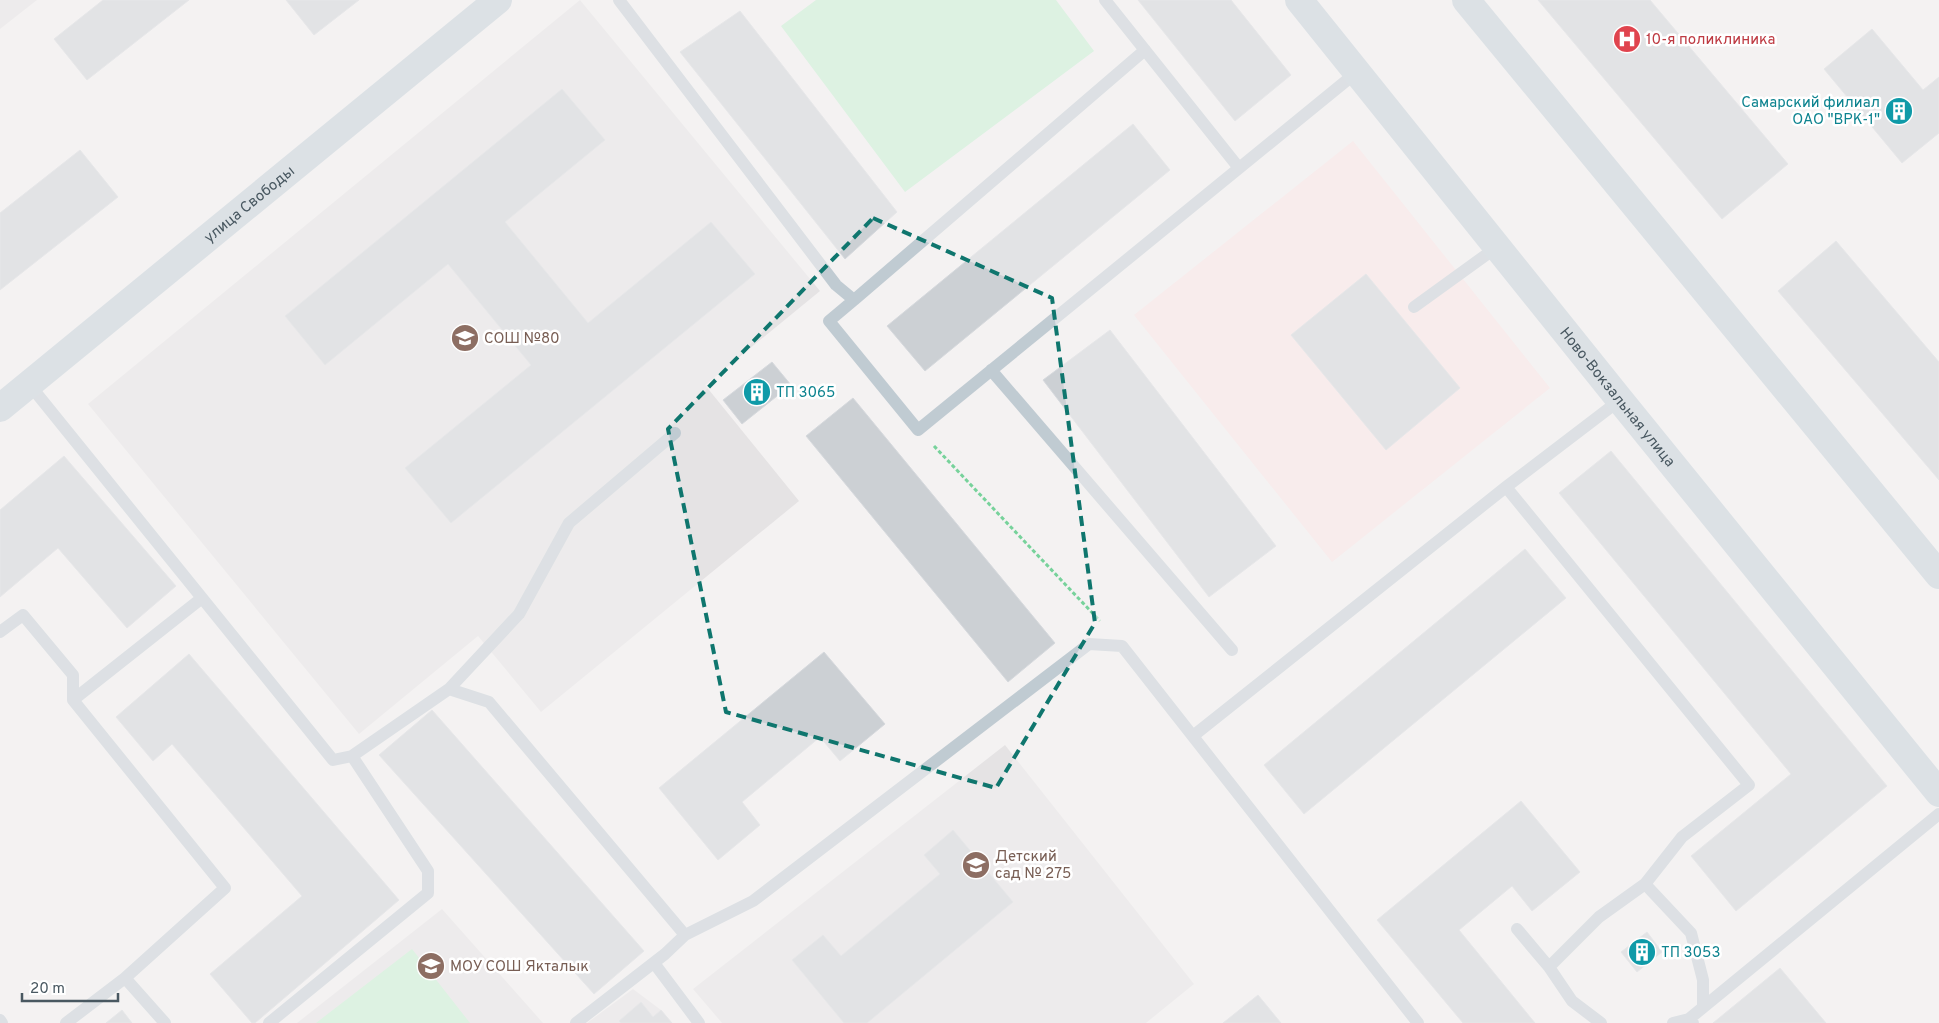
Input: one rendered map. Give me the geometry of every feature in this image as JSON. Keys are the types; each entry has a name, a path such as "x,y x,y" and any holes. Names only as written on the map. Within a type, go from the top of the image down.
{"main road":[{"name":"улица Свободы","path":"0,408 498,0"},
{"name":"Ново-Вокзальная улица","path":"1298,0 1939,793"},
{"path":"1466,0 1939,575"}],"lane":[{"path":"619,0 836,285 854,300"},
{"path":"1105,0 1239,168"},
{"path":"1145,50 829,321 918,430 1357,72"},
{"path":"1414,307 1497,247"},
{"path":"991,370 1232,650"},
{"path":"29,384 333,760 352,756 449,689 519,614 569,523 675,433"},
{"path":"1193,736 1506,487 1620,400"},
{"path":"1506,487 1749,785 1682,837 1645,884 1600,918 1549,967"},
{"path":"73,700 202,598"},
{"path":"0,632 23,615 73,675 73,700 225,888 125,978 66,1023"},
{"path":"576,1023 654,963 685,935 754,901 1089,644 1122,646 1418,1023"},
{"path":"449,689 489,702 685,935"},
{"path":"269,1023 428,893 428,872 352,756"},
{"path":"1673,1023 1691,1021 1702,1007 1939,814"},
{"path":"1645,884 1691,934 1702,980 1702,1007"},
{"path":"1517,930 1549,967 1572,1001 1601,1023"},
{"path":"654,963 699,1023"},
{"path":"125,978 165,1023"}],"path":[{"path":"918,430 1122,646"}],"highlighted area":[{"path":"873,218 1052,298 1095,623 996,788 726,712 668,429"}],"shaded area":[{"path":"0,0 37,0 0,29"},
{"name":"СОШ №80","path":"580,0 820,291 705,385 799,501 541,712 478,636 359,734 88,404"},
{"path":"1353,141 1550,388 1332,562 1134,315"},
{"name":"Детский сад № 275","path":"1005,745 1194,984 1146,1023 722,1023 693,989"},
{"name":"МОУ СОШ Якталык","path":"442,909 543,1023 297,1023"},
{"name":"МОУ СОШ Якталык","path":"633,989 661,1010 672,1023 587,1023"}],"green space":[{"path":"816,0 1056,0 1094,51 905,192 781,26"},
{"path":"412,949 470,1023 316,1023"}],"building":[{"path":"103,0 189,0 87,80 54,39"},
{"path":"286,0 359,0 314,35"},
{"path":"1138,0 1231,0 1291,75 1235,121"},
{"path":"1538,0 1650,0 1788,164 1722,219"},
{"path":"740,11 897,212 845,259 680,52"},
{"name":"Самарский филиал ОАО \"ВРК-1\"","path":"1872,29 1923,90 1939,77 1939,133 1902,163 1824,69"},
{"path":"562,89 605,140 505,222 588,323 711,222 755,274 451,523 405,468 531,365 448,264 325,365 285,316"},
{"path":"1133,124 1170,170 925,371 887,326"},
{"path":"80,150 118,197 0,290 0,213"},
{"path":"1836,241 1939,362 1939,480 1778,291"},
{"path":"1366,274 1460,388 1386,450 1291,335"},
{"path":"1110,330 1276,546 1209,597 1043,380"},
{"name":"ТП 3065","path":"772,362 791,385 742,424 723,400"},
{"path":"853,398 1055,643 1008,682 806,436"},
{"path":"1611,451 1887,786 1736,911 1691,856 1791,774 1559,493"},
{"path":"64,456 176,586 127,628 58,548 0,597 0,510"},
{"path":"1525,549 1566,598 1304,814 1264,765"},
{"path":"824,652 885,724 840,761 820,737 742,802 760,825 718,860 659,788"},
{"path":"189,654 399,900 255,1023 252,1023 210,974 302,896 172,744 153,761 116,717"},
{"path":"432,710 644,951 594,994 379,755"},
{"path":"1521,801 1580,872 1532,911 1512,886 1459,930 1535,1023 1463,1023 1377,920"},
{"path":"953,830 1013,902 867,1023 844,1023 792,960 823,935 841,956 940,874 924,855"},
{"name":"ТП 3053","path":"1647,932 1662,952 1637,972 1621,952"},
{"path":"1780,968 1826,1023 1713,1023"},
{"path":"1258,995 1281,1023 1223,1023"},
{"path":"641,1002 653,1017 661,1010 672,1023 621,1023 619,1021"},
{"path":"122,1010 132,1023 106,1023"}],"place":[{"name":"10-я поликлиника","path":"1627,39"},
{"name":"Самарский филиал ОАО \"ВРК-1\"","path":"1899,111"},
{"name":"СОШ №80","path":"465,338"},
{"name":"ТП 3065","path":"757,392"},
{"name":"Детский сад № 275","path":"976,865"},
{"name":"ТП 3053","path":"1642,952"},
{"name":"МОУ СОШ Якталык","path":"431,966"}]}
